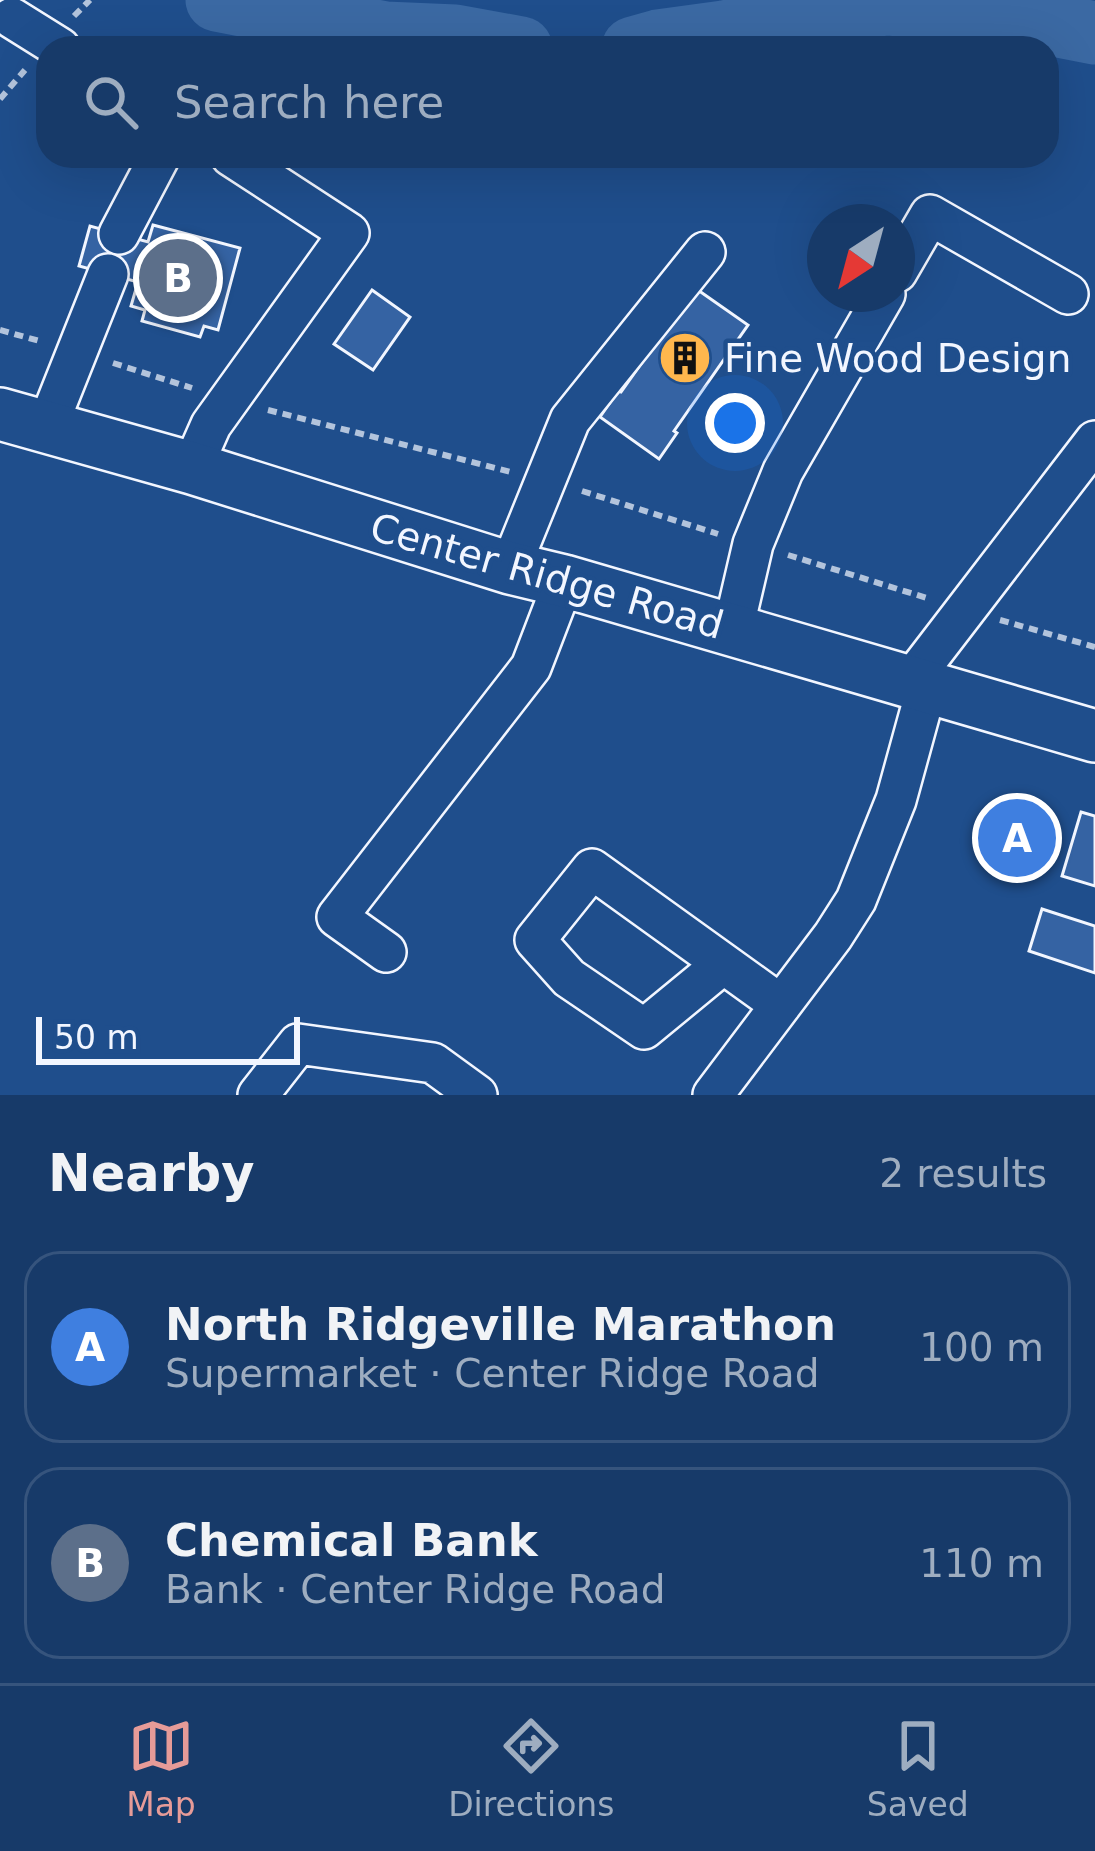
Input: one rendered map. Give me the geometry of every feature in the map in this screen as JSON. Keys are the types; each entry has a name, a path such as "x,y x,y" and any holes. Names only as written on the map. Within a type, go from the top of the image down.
{"main road":[{"name":"Center Ridge Road","path":"23,421 192,468 510,568 1095,736"}],"street":[{"path":"14,16 66,33"},
{"path":"119,234 154,168"},
{"path":"192,468 211,425 349,233 249,168"},
{"path":"915,241 930,215 1068,295"},
{"path":"510,568 570,420 705,252"},
{"path":"23,421 108,274"},
{"path":"733,630 753,544 783,472 875,312"},
{"path":"713,1095 845,917 870,870 896,800 919,684 1095,441"},
{"path":"386,952 337,917 531,667 564,581"},
{"path":"723,964 644,1028 569,978 536,940 592,869 781,1005"},
{"path":"258,1095 298,1044 433,1063 477,1095"}],"path":[{"path":"66,33 90,0"}],"building":[{"path":"153,225 240,248 218,330 204,326 200,337 142,321 145,310 131,306 138,282 79,266 90,226 148,242"},
{"name":"Fine Wood Design","path":"695,288 748,325 659,459 600,417"},
{"path":"372,290 410,317 373,370 334,344"},
{"path":"1081,812 1095,816 1095,886 1062,876"},
{"path":"1042,909 1095,926 1095,973 1029,951"}],"waterway":[{"path":"217,0 385,33 455,36"},
{"path":"695,36 888,4 1013,17 1095,33"}],"place":[{"name":"Chemical Bank","path":"178,278"},
{"name":"Fine Wood Design","path":"685,358"},
{"name":"North Ridgeville Marathon","path":"1017,838"}]}
